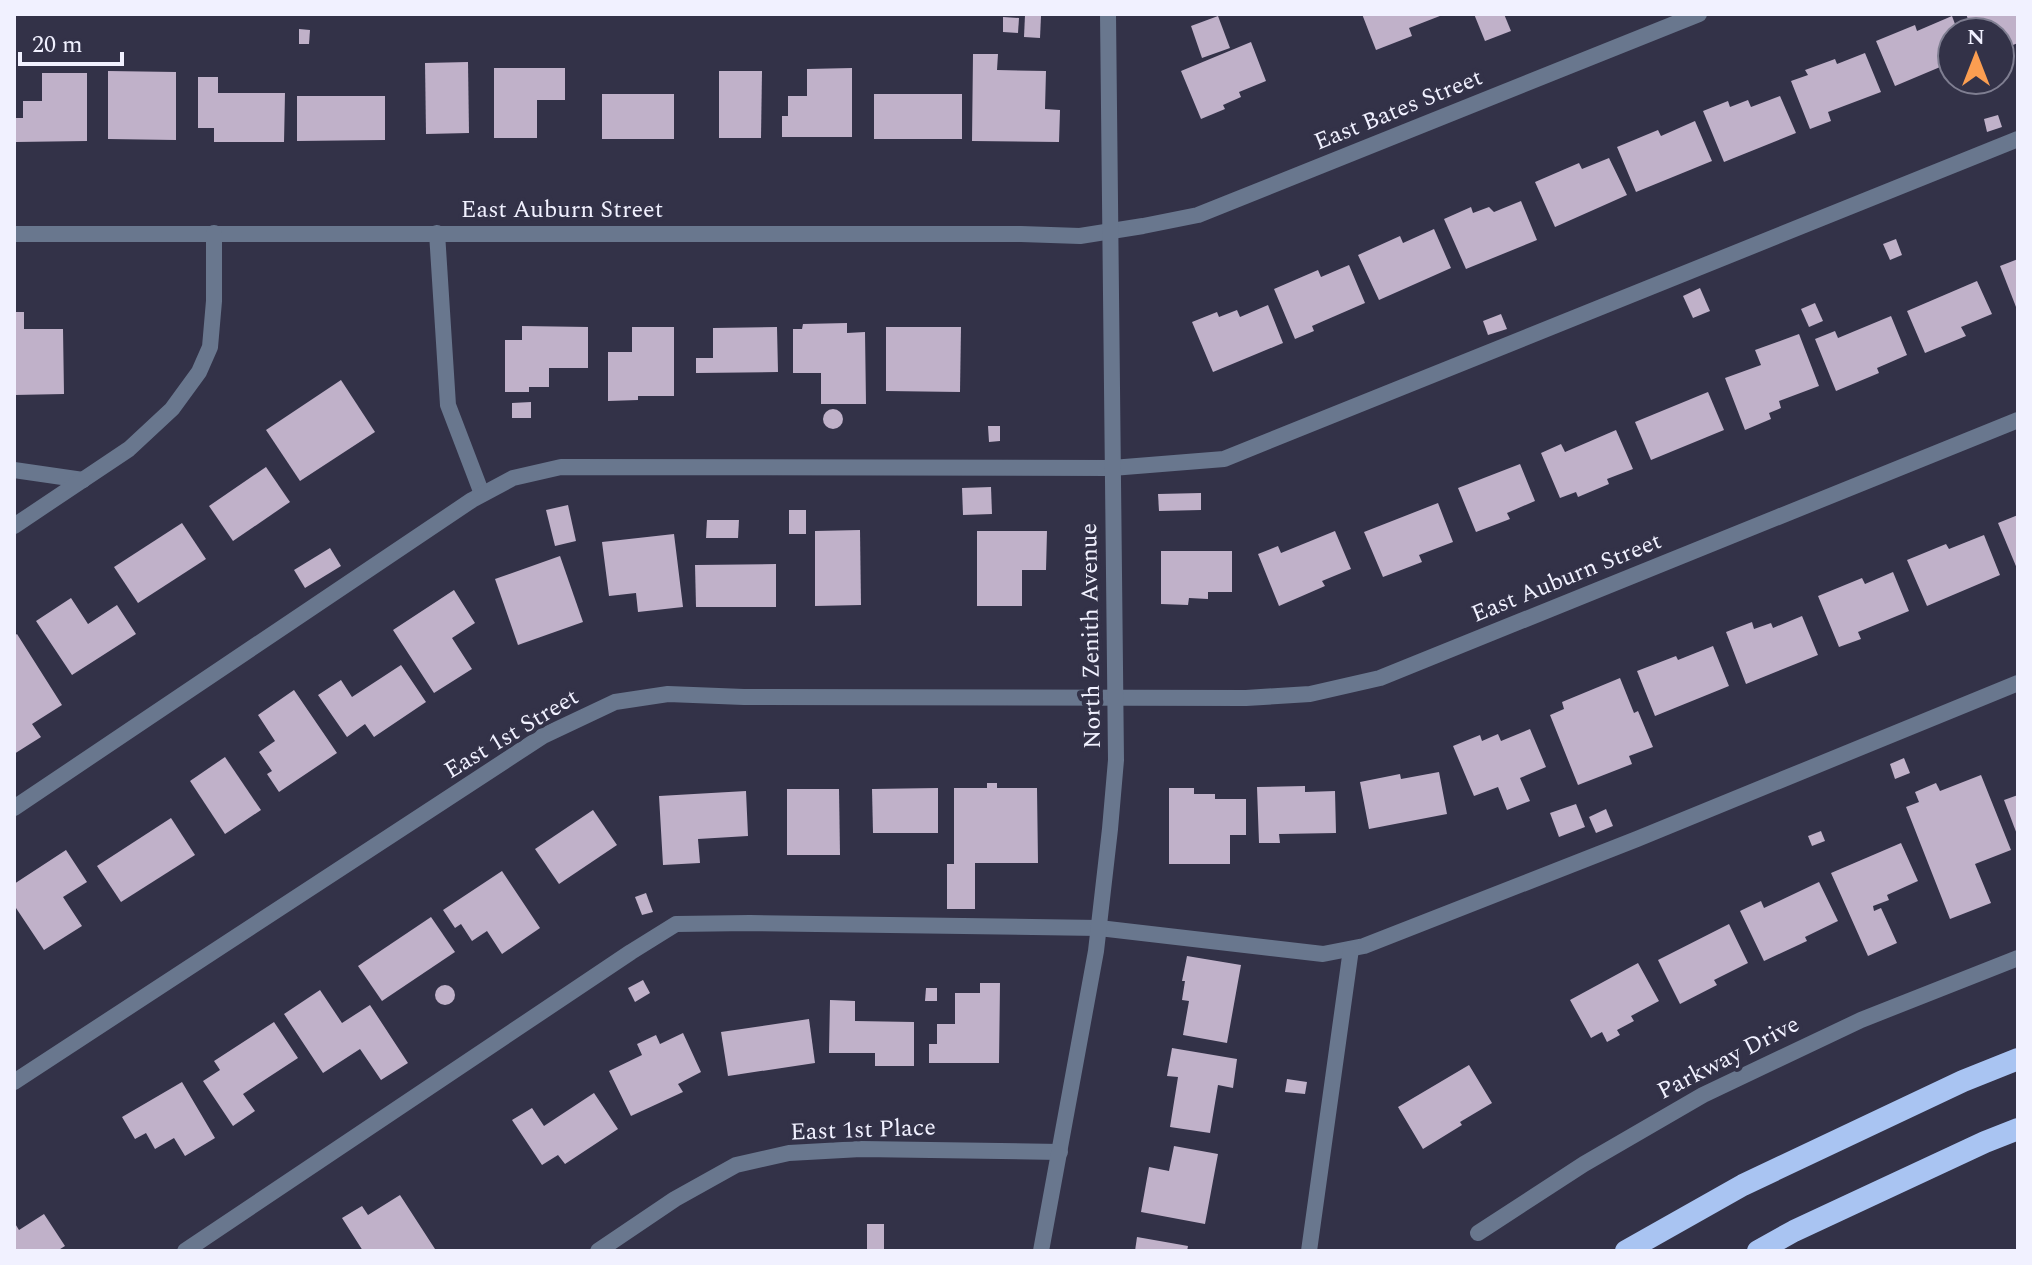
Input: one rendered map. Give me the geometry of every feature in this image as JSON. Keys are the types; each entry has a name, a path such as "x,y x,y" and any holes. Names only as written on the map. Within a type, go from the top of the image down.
{"highway":[{"path":"1626,1251 1743,1185 1963,1081 2018,1059"},
{"path":"1772,1248 1958,1154 2018,1129"}],"street":[{"name":"North Zenith Avenue","path":"1041,1251 1099,928 1116,760 1108,14"},
{"name":"East Bates Street","path":"1109,232 1198,215 1699,14"},
{"path":"14,808 482,494 513,478 561,467 1112,468 1224,459 2018,139"},
{"name":"East Auburn Street","path":"14,234 1080,236 1109,232"},
{"path":"14,526 129,449 172,409 199,372 210,347 214,233"},
{"path":"437,233 448,405 482,494"},
{"name":"East Auburn Street","path":"1115,698 1246,698 1310,694 1380,678 2018,420"},
{"path":"14,470 83,480"},
{"path":"185,1251 676,924 1099,928 1323,954 1351,949 1623,845 2018,683"},
{"name":"East 1st Street","path":"14,1082 543,736 615,702 668,694 1115,698"},
{"path":"1309,1251 1351,949"},
{"name":"Parkway Drive","path":"1478,1233 1584,1164 1703,1095 1861,1020 2018,958"},
{"name":"East 1st Place","path":"598,1251 675,1199 736,1165 789,1153 861,1149 1060,1152"}],"building":[{"path":"1362,14 1445,14 1409,28 1412,36 1376,50"},
{"path":"1474,14 1504,14 1511,31 1485,41"},
{"path":"2018,14 2018,43 2016,16 1967,16"},
{"path":"1025,15 1041,16 1040,38 1024,37"},
{"path":"1218,16 1230,48 1202,58 1191,26"},
{"path":"1003,17 1019,18 1018,33 1003,32"},
{"path":"1936,23 1936,69 1895,86 1876,41 1915,25 1917,31"},
{"path":"299,29 310,30 309,44 299,44"},
{"path":"1251,42 1266,81 1239,92 1241,97 1223,105 1225,109 1201,119 1181,71"},
{"path":"1865,53 1881,92 1828,112 1831,121 1810,129 1791,81 1808,75 1805,70 1835,59 1837,64"},
{"path":"973,54 998,54 997,70 1046,71 1045,109 1060,110 1059,142 972,141"},
{"path":"468,62 469,133 426,134 425,63"},
{"path":"494,68 565,68 565,100 537,100 537,138 494,138"},
{"path":"852,68 852,137 782,137 782,116 788,116 788,96 807,96 807,69"},
{"path":"108,71 176,72 176,140 108,139"},
{"path":"719,71 762,71 761,138 719,138"},
{"path":"42,73 87,73 87,141 16,142 16,118 23,118 23,101 42,101"},
{"path":"198,77 218,77 218,93 285,93 284,142 214,142 214,128 198,128"},
{"path":"602,94 674,94 674,139 602,139"},
{"path":"874,94 962,94 962,139 874,139"},
{"path":"297,96 385,96 385,140 297,141"},
{"path":"1780,96 1796,133 1724,162 1703,111 1728,101 1730,107 1748,100 1751,107"},
{"path":"1998,115 2002,127 1987,132 1984,119"},
{"path":"1695,121 1712,161 1636,192 1617,147 1658,130 1661,136"},
{"path":"1609,158 1627,195 1555,227 1535,182 1579,163 1582,169"},
{"path":"1521,201 1537,240 1466,269 1444,219 1471,207 1473,213 1489,207 1494,212"},
{"path":"1434,229 1451,268 1379,300 1358,255 1400,236 1403,243"},
{"path":"1896,239 1902,255 1890,260 1883,244"},
{"path":"2018,259 2018,312 2000,266"},
{"path":"1349,265 1365,303 1312,326 1314,331 1295,339 1274,289 1318,270 1321,277"},
{"path":"1977,281 1992,314 1961,327 1966,336 1925,353 1907,311"},
{"path":"1700,288 1710,311 1693,318 1683,296"},
{"path":"1815,303 1823,321 1809,327 1801,309"},
{"path":"1268,305 1283,343 1213,372 1192,322 1217,312 1219,317 1237,310 1240,317"},
{"path":"14,312 24,312 24,329 63,329 64,394 14,395"},
{"path":"1501,314 1507,329 1488,335 1483,321"},
{"path":"1891,316 1907,355 1877,368 1879,373 1836,391 1815,339 1835,331 1838,338"},
{"path":"847,323 847,333 865,332 866,404 821,404 821,373 793,373 793,329 802,329 803,324"},
{"path":"522,326 588,327 588,368 549,368 549,387 529,387 529,392 505,392 505,340 522,340"},
{"path":"632,327 674,327 674,396 638,396 638,400 608,401 608,352 632,352"},
{"path":"777,327 778,372 696,373 696,358 713,358 713,328"},
{"path":"886,327 961,327 960,392 886,391"},
{"path":"1799,334 1819,386 1779,401 1781,408 1769,413 1771,419 1745,430 1725,378 1761,365 1755,350"},
{"path":"341,380 375,432 300,481 266,430"},
{"path":"1708,392 1724,430 1651,460 1635,422"},
{"path":"531,402 531,418 512,418 512,403"},
{"path":"829,409 837,409 843,419 837,429 829,429 823,423 823,415"},
{"path":"988,426 1000,426 1000,441 989,442"},
{"path":"1616,430 1633,469 1607,479 1609,484 1578,497 1576,492 1560,498 1541,453 1561,444 1565,452"},
{"path":"1520,464 1535,501 1507,513 1510,519 1476,532 1458,488"},
{"path":"266,467 290,502 233,541 209,506"},
{"path":"991,487 992,514 963,515 962,488"},
{"path":"1201,493 1201,510 1159,511 1158,494"},
{"path":"1438,503 1453,542 1419,555 1422,562 1383,577 1364,532"},
{"path":"568,505 576,541 555,546 546,510"},
{"path":"789,510 806,510 806,534 789,534"},
{"path":"2018,515 2018,571 1998,523"},
{"path":"707,520 739,520 738,538 706,538"},
{"path":"182,523 206,559 138,603 114,567"},
{"path":"860,530 861,605 815,606 815,531"},
{"path":"977,531 1047,531 1046,570 1022,570 1022,606 977,606"},
{"path":"1335,531 1351,569 1322,581 1325,586 1279,606 1258,554 1278,546 1281,553"},
{"path":"674,534 683,607 638,612 636,593 609,596 602,542"},
{"path":"1984,535 2000,575 1927,606 1907,560 1946,544 1949,549"},
{"path":"330,548 341,566 305,588 294,570"},
{"path":"1161,551 1232,551 1232,592 1208,592 1208,599 1189,598 1188,605 1161,604"},
{"path":"560,556 583,622 518,645 495,579"},
{"path":"776,564 776,607 696,607 695,565"},
{"path":"1893,572 1909,611 1858,632 1861,639 1839,647 1818,596 1862,578 1865,584"},
{"path":"454,590 475,623 452,638 472,669 434,693 393,630"},
{"path":"71,598 88,624 117,605 136,634 72,675 36,621"},
{"path":"1802,616 1818,655 1746,684 1726,632 1752,622 1754,629 1771,623 1773,628"},
{"path":"17,634 62,705 32,724 41,737 14,754 14,636"},
{"path":"1713,646 1729,686 1655,716 1637,671"},
{"path":"401,665 426,702 374,737 365,724 347,737 318,695 341,680 352,697"},
{"path":"1620,678 1634,713 1638,711 1653,747 1629,756 1632,764 1578,785 1550,715 1564,709 1562,702"},
{"path":"294,690 337,753 279,792 267,774 272,771 259,752 275,741 258,715"},
{"path":"1530,729 1546,767 1520,778 1530,801 1507,810 1498,787 1474,796 1453,746 1480,735 1482,741 1498,734 1501,741"},
{"path":"225,757 261,810 225,834 190,781"},
{"path":"1904,758 1910,773 1895,779 1890,764"},
{"path":"1439,772 1447,814 1369,829 1360,782 1400,774 1401,779"},
{"path":"1981,775 2011,850 1975,864 1991,903 1950,919 1906,807 1919,802 1915,792 1936,783 1940,791"},
{"path":"987,783 997,783 997,788 1037,788 1038,863 975,863 975,909 947,909 947,864 954,864 954,788 987,788"},
{"path":"1305,786 1305,792 1335,791 1336,833 1279,834 1280,843 1259,843 1257,787"},
{"path":"938,788 938,833 873,833 872,789"},
{"path":"1169,788 1194,788 1194,794 1215,794 1215,799 1246,799 1246,835 1230,835 1230,864 1169,864"},
{"path":"787,789 839,789 840,855 787,855"},
{"path":"746,791 748,836 698,839 700,863 663,865 659,796"},
{"path":"2018,795 2018,837 2004,800"},
{"path":"1576,804 1585,827 1559,837 1550,813"},
{"path":"1606,809 1613,826 1596,833 1589,817"},
{"path":"593,810 617,845 559,884 535,849"},
{"path":"171,818 195,855 121,902 97,866"},
{"path":"1821,831 1825,841 1812,846 1808,836"},
{"path":"1901,843 1918,881 1887,895 1889,900 1873,906 1874,911 1881,908 1897,943 1868,956 1831,873"},
{"path":"66,850 87,882 63,897 82,926 44,950 14,905 14,884"},
{"path":"502,871 540,928 502,954 487,931 472,941 461,924 455,928 443,910"},
{"path":"1819,882 1838,921 1805,937 1807,941 1764,961 1740,911 1761,901 1764,908"},
{"path":"646,893 653,912 642,915 635,897"},
{"path":"431,917 455,952 382,1001 358,966"},
{"path":"1729,924 1748,963 1714,980 1717,985 1680,1004 1658,960"},
{"path":"1187,956 1241,965 1227,1043 1183,1035 1189,1001 1182,1000"},
{"path":"1638,963 1659,1001 1631,1016 1634,1021 1617,1030 1620,1035 1607,1042 1602,1032 1591,1038 1570,1000"},
{"path":"643,980 650,993 635,1002 628,988"},
{"path":"980,983 1000,983 999,1063 929,1063 929,1044 937,1044 937,1024 955,1024 955,993 980,993"},
{"path":"445,985 452,988 455,995 452,1002 445,1005 438,1002 435,995 438,988"},
{"path":"926,988 937,988 937,1001 925,1001"},
{"path":"320,990 342,1023 370,1005 408,1063 381,1080 360,1049 323,1073 284,1014"},
{"path":"830,1000 855,1001 855,1021 914,1022 914,1066 875,1066 875,1053 829,1053"},
{"path":"809,1019 815,1063 728,1076 721,1032"},
{"path":"274,1022 298,1058 243,1094 255,1111 233,1126 203,1081 220,1070 214,1061"},
{"path":"683,1033 701,1072 678,1084 683,1092 631,1116 609,1071 642,1055 637,1044 656,1035 660,1044"},
{"path":"1172,1048 1237,1059 1233,1088 1218,1085 1210,1133 1170,1127 1178,1077 1167,1076"},
{"path":"1469,1065 1492,1103 1423,1149 1398,1107"},
{"path":"1287,1079 1307,1082 1305,1094 1285,1092"},
{"path":"182,1082 215,1138 185,1156 174,1138 155,1149 146,1133 135,1139 122,1117"},
{"path":"594,1093 618,1129 565,1164 558,1155 542,1165 512,1120 532,1108 544,1126"},
{"path":"1174,1146 1218,1154 1205,1224 1141,1212 1149,1167 1169,1171"},
{"path":"400,1195 435,1249 363,1251 342,1218 362,1206 368,1215"},
{"path":"44,1214 65,1246 57,1251 14,1251 14,1222 19,1230"},
{"path":"867,1224 884,1224 884,1251 867,1251"},
{"path":"1137,1237 1188,1246 1187,1251 1135,1251"}]}
